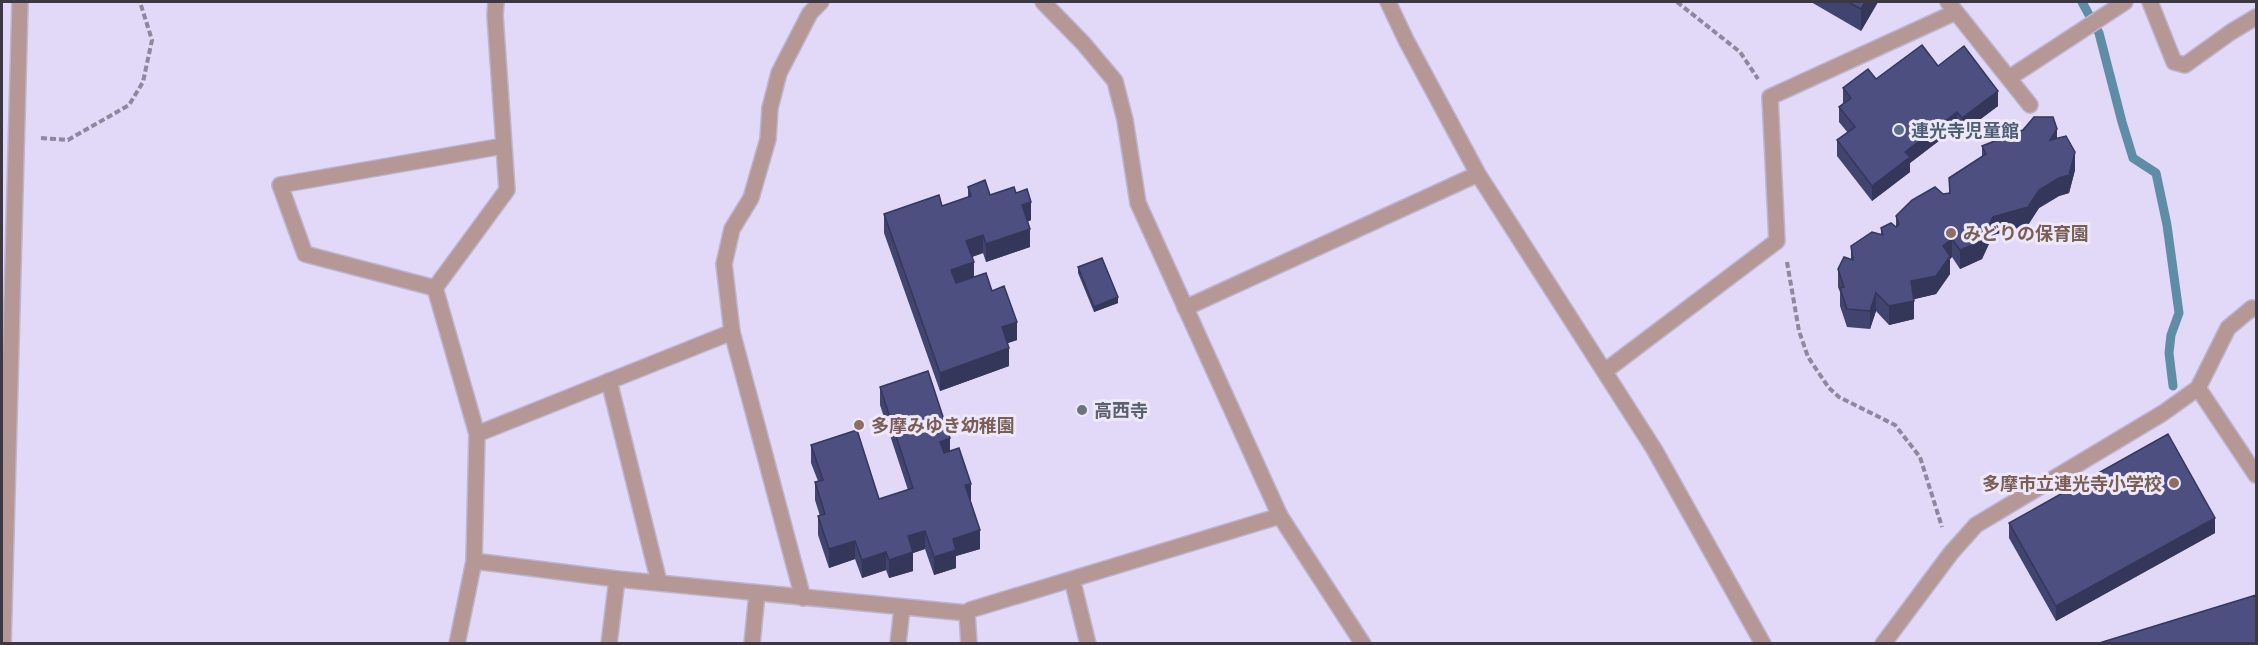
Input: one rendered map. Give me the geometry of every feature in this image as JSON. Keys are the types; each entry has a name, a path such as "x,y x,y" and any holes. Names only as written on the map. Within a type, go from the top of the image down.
{"street":[{"path":"3,644 20,2"},
{"path":"435,288 507,190 496,2"},
{"path":"803,598 732,332 724,264 732,229 751,198 768,139 770,108 779,73 810,13 821,2"},
{"path":"1042,2 1083,43 1115,81 1125,120 1138,203 1280,516 1363,644"},
{"path":"1388,2 1478,174 1654,449 1763,644"},
{"path":"2009,78 2124,2"},
{"path":"2150,2 2174,62 2185,64 2256,17"},
{"path":"1605,371 1777,241 1770,97 1952,7 2030,105"},
{"path":"435,288 305,254 280,185 503,146"},
{"path":"1185,308 1478,174"},
{"path":"435,288 477,435 474,561 457,644"},
{"path":"1883,644 1951,553 1976,525 2163,413 2198,388 2228,328 2252,308 2256,309"},
{"path":"477,435 732,332"},
{"path":"609,381 659,582"},
{"path":"2198,388 2256,475"},
{"path":"474,561 617,579 967,613 970,610 1280,516"},
{"path":"609,644 617,579"},
{"path":"1072,579 1088,644"},
{"path":"752,644 757,593"},
{"path":"898,644 902,608"},
{"path":"967,613 969,644"}],"path":[{"path":"16,136 68,140 129,105 143,82 152,40 140,2"},
{"path":"1677,2 1740,52 1770,97"},
{"path":"1777,241 1786,255 1799,331 1808,357 1829,388 1839,397 1895,425 1920,457 1951,553"}],"building":[{"path":"1848,2 1865,2 1861,9"},
{"name":"連光寺児童館","path":"1922,45 1938,66 1964,46 1998,91 1962,118 1957,112 1905,152 1910,157 1872,186 1837,140 1855,127 1839,107 1851,98 1843,88 1868,69 1876,79"},
{"path":"2034,117 2053,117 2057,129 2050,140 2066,136 2075,152 2069,175 2039,190 2028,207 1993,217 1982,241 1960,250 1952,239 1943,246 1950,256 1936,276 1911,281 1914,301 1889,306 1876,293 1870,311 1847,309 1840,288 1844,287 1838,269 1844,257 1853,260 1851,246 1872,232 1883,235 1881,228 1891,223 1896,227 1899,224 1896,216 1912,200 1935,187 1943,194 1950,193 1949,178 1986,154 1982,146 2023,130"},
{"path":"985,180 990,195 1014,187 1016,193 1027,189 1031,202 1022,205 1030,229 986,244 983,235 966,241 974,262 951,270 956,283 986,273 992,291 1004,286 1017,322 1002,327 1009,348 940,373 884,214 939,195 942,206 971,196 968,187"},
{"path":"1102,258 1118,297 1094,307 1078,267"},
{"path":"928,371 950,438 940,442 944,453 959,448 971,484 965,485 980,530 953,539 956,550 934,557 925,531 908,536 913,552 889,560 886,552 862,560 855,541 829,549 818,516 825,514 815,482 823,480 811,445 857,430 879,499 913,488 880,387"},
{"path":"2168,434 2215,518 2056,606 2009,523"},
{"path":"2256,595 2256,644 2096,644"}],"waterway":[{"path":"2082,2 2099,33 2133,158 2156,173 2167,225 2179,313 2171,335 2169,353 2173,386"}],"place":[{"name":"連光寺児童館","path":"1899,130"},
{"name":"みどりの保育園","path":"1951,233"},
{"name":"高西寺","path":"1082,410"},
{"name":"多摩みゆき幼稚園","path":"859,425"},
{"name":"多摩市立連光寺小学校","path":"2174,483"}]}
